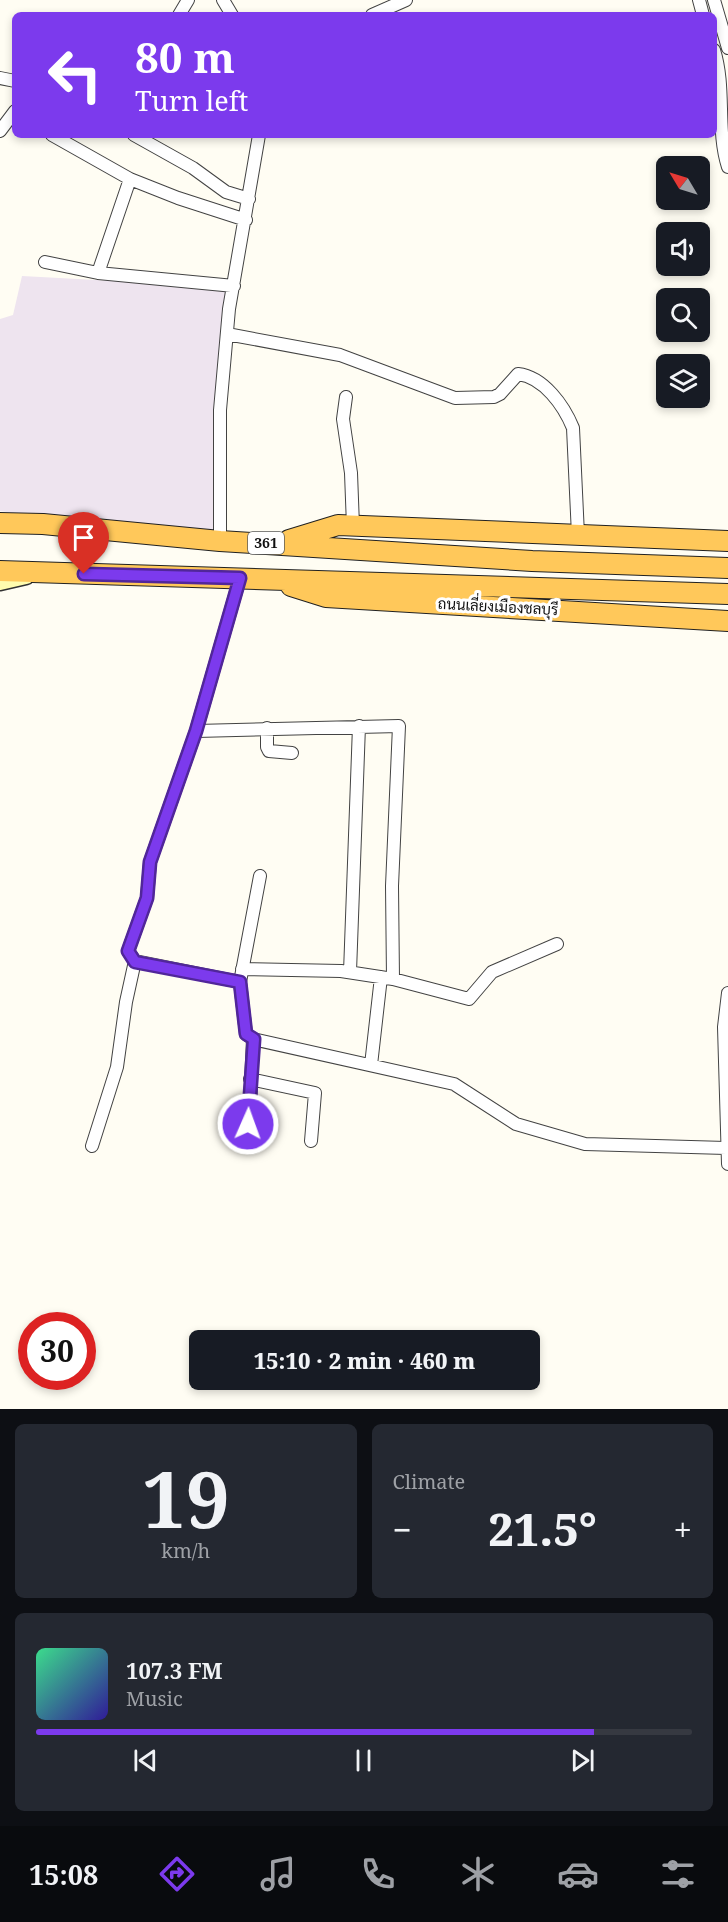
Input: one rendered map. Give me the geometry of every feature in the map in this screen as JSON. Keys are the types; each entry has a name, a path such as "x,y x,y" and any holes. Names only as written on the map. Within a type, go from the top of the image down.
{"highway":[{"name":"361","path":"0,523 43,524 220,541 532,561 728,568"},
{"name":"361","path":"278,543 338,525 728,541"},
{"name":"ถนนเลี่ยงเมืองชลบุรี","path":"0,571 728,594"},
{"name":"ถนนเลี่ยงเมืองชลบุรี","path":"272,579 326,597 728,621"}],"main road":[{"name":"361","path":"0,516 43,524"},
{"path":"0,582 39,573"}],"street":[{"path":"379,12 406,0"},
{"path":"714,0 728,48"},
{"path":"718,103 728,167"},
{"path":"0,130 12,115"},
{"path":"57,138 130,179 178,198 246,220"},
{"path":"139,138 193,168 226,192 249,199"},
{"path":"220,541 220,410 227,334 259,138"},
{"path":"98,273 130,179"},
{"path":"45,262 98,273 234,286"},
{"path":"227,334 340,356 455,398 494,397 500,394 518,374 535,380 562,408 573,428 578,535"},
{"path":"346,397 343,419 351,473 353,526"},
{"path":"92,1146 117,1067 126,1002 135,962 128,951 147,898 150,862 196,731 240,578"},
{"path":"350,972 359,726"},
{"path":"196,731 399,726 387,978 371,1065"},
{"path":"267,728 269,751 292,753"},
{"path":"260,876 240,982 246,1034 254,1039 454,1084 516,1124 585,1143 726,1148"},
{"path":"242,969 350,972 387,978 470,999 492,972 557,944"},
{"path":"135,962 240,982"},
{"path":"728,993 724,1027 728,1164"},
{"path":"248,1148 254,1039"},
{"path":"250,1079 315,1093 311,1141"}],"shaded area":[{"path":"22,276 226,287 214,411 226,537 142,533 0,511 0,319 13,315"}],"route":[{"path":"84,574 240,578 196,731 150,862 147,898 128,951 135,962 240,982 246,1034 254,1039 248,1124"}]}
